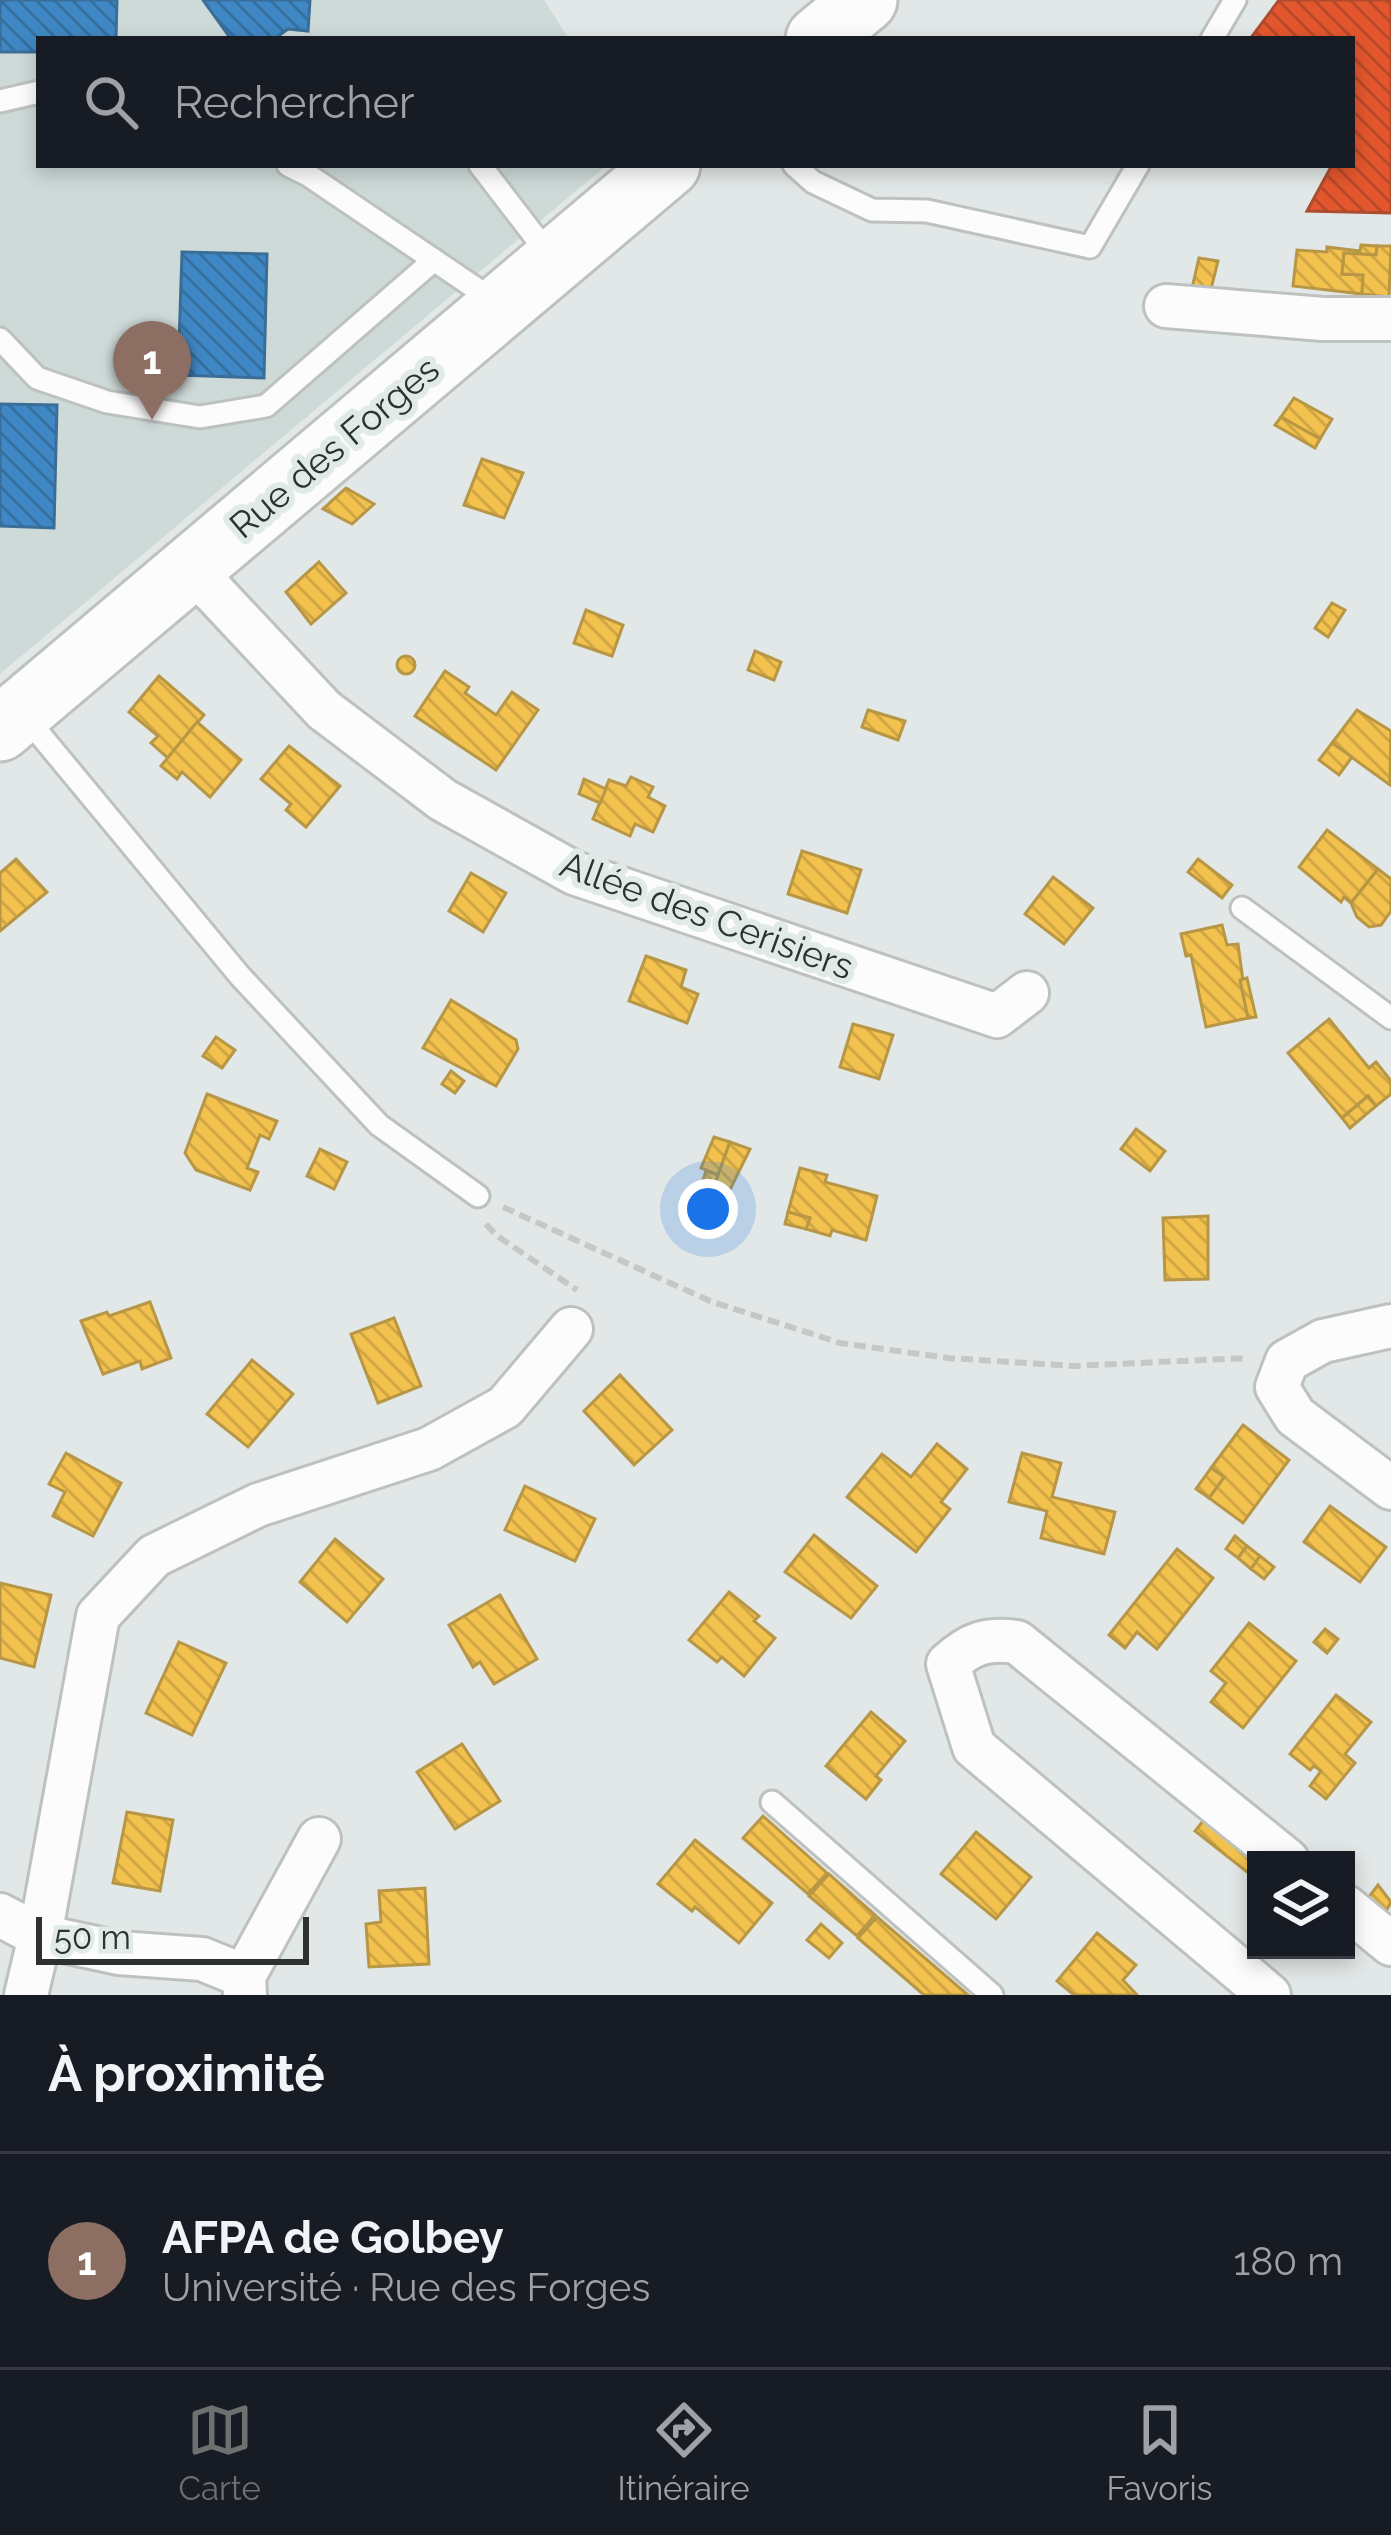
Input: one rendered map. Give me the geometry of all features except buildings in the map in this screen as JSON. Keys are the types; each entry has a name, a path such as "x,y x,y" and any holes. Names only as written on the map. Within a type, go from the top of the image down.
{"main road":[{"path":"822,36 865,0"},
{"name":"Rue des Forges","path":"7,710 191,568 664,168"}],"street":[{"path":"1166,307 1323,319 1391,319"},
{"name":"Allée des Cerisiers","path":"191,568 324,710 443,800 574,873 997,1016 1027,993"},
{"path":"1391,1326 1323,1341 1287,1361 1277,1387 1295,1416 1391,1488"},
{"path":"26,1995 98,1616 154,1556 258,1504 429,1449 505,1406 571,1329"},
{"path":"1269,1995 974,1747 948,1664 966,1647 989,1639 1017,1642 1276,1851"},
{"path":"0,1915 40,1936 119,1953 202,1959 244,1986 320,1839"},
{"path":"1355,1914 1391,1944"}],"lane":[{"path":"1214,36 1235,0"},
{"path":"0,101 36,93"},
{"path":"293,168 502,306"},
{"path":"482,168 554,261"},
{"path":"797,168 813,182 872,210 927,212 1090,247 1136,168"},
{"path":"0,339 37,378 107,402 200,417 266,406 434,260"},
{"path":"7,710 241,976 379,1124 482,1197"},
{"path":"1242,908 1391,1018"},
{"path":"772,1802 992,1995"}],"path":[{"path":"571,1329 590,1298 496,1235 482,1219 482,1197 710,1301 840,1343 947,1358 1073,1366 1223,1357 1287,1361"}],"shaded area":[{"path":"0,0 544,0 567,36 36,36 36,168 603,168 0,674"}],"place":[{"name":"AFPA de Golbey","path":"152,420"}]}
